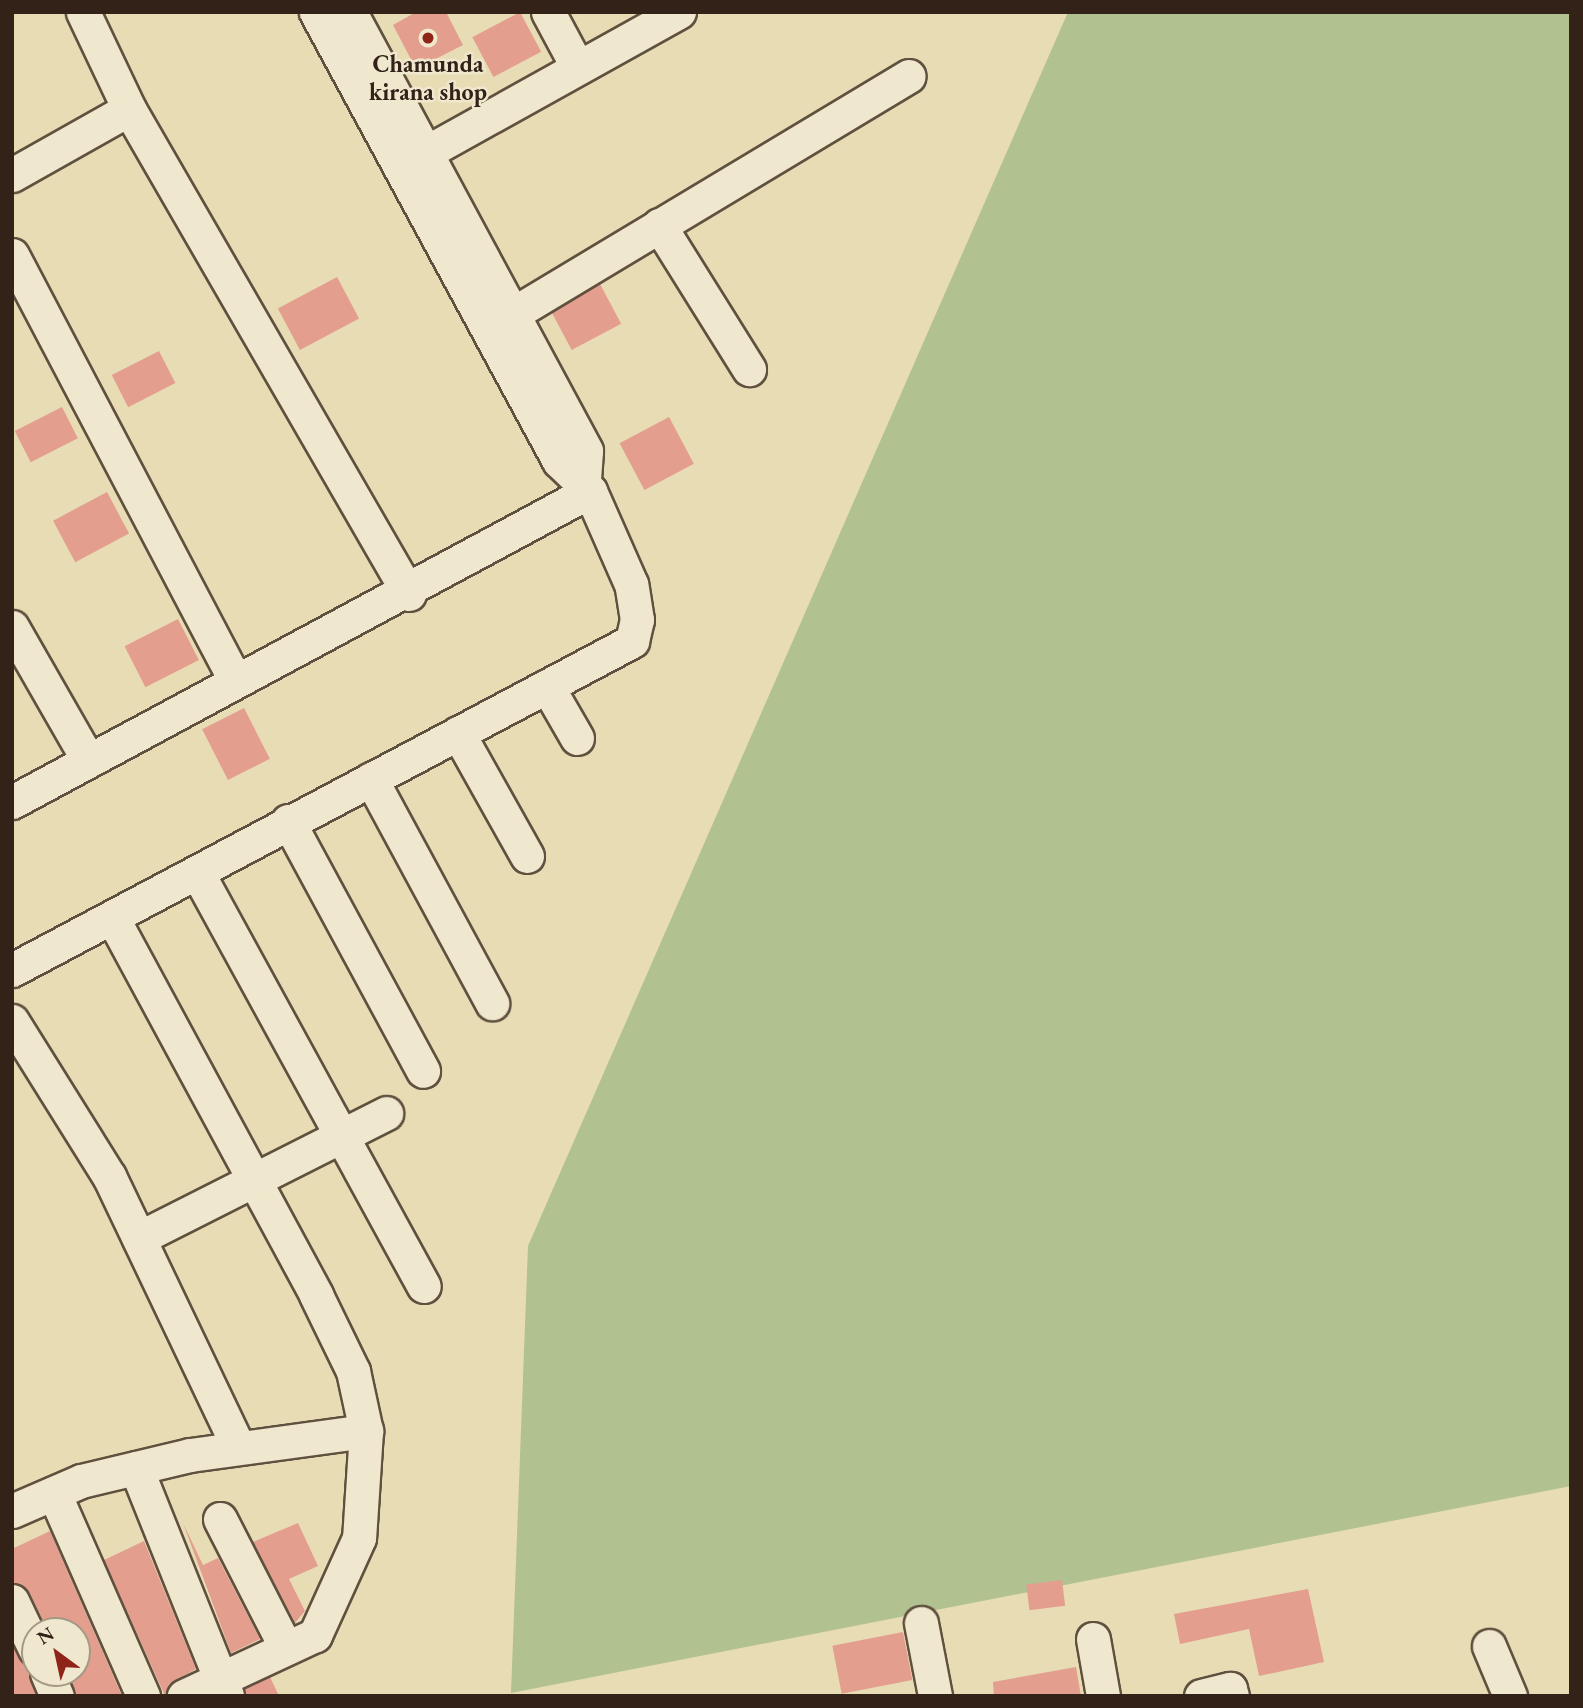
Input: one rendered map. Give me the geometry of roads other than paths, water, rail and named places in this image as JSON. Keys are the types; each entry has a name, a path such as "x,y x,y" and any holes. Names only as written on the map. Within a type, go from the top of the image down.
{"street":[{"path":"83,12 129,109 409,594"},
{"path":"12,971 288,821 632,641 637,620 631,583 587,485 586,451 516,312 316,12"},
{"path":"350,12 413,160 559,461 587,485"},
{"path":"548,12 578,66"},
{"path":"413,160 679,12"},
{"path":"516,312 908,76"},
{"path":"12,174 129,109"},
{"path":"659,225 749,369"},
{"path":"12,254 235,679"},
{"path":"12,802 87,758 235,679 409,594 587,485"},
{"path":"12,627 87,758"},
{"path":"547,686 577,738"},
{"path":"458,733 527,856"},
{"path":"371,779 492,1003"},
{"path":"288,821 422,1071"},
{"path":"197,872 346,1136 424,1286"},
{"path":"112,916 255,1180 353,1371 366,1431 359,1538 315,1635 286,1648 223,1687 184,1696"},
{"path":"14,1026 109,1176 238,1446"},
{"path":"139,1238 346,1136 386,1113"},
{"path":"12,1511 54,1493 135,1468 238,1446 366,1431"},
{"path":"135,1468 223,1687"},
{"path":"54,1493 143,1696"},
{"path":"220,1519 286,1648"},
{"path":"12,1601 21,1620"},
{"path":"921,1623 935,1696"},
{"path":"1093,1639 1103,1696"},
{"path":"1489,1646 1510,1696"},
{"path":"1201,1696 1230,1689 1232,1696"}],"place":[{"name":"Chamunda kirana shop","path":"428,38"}]}
